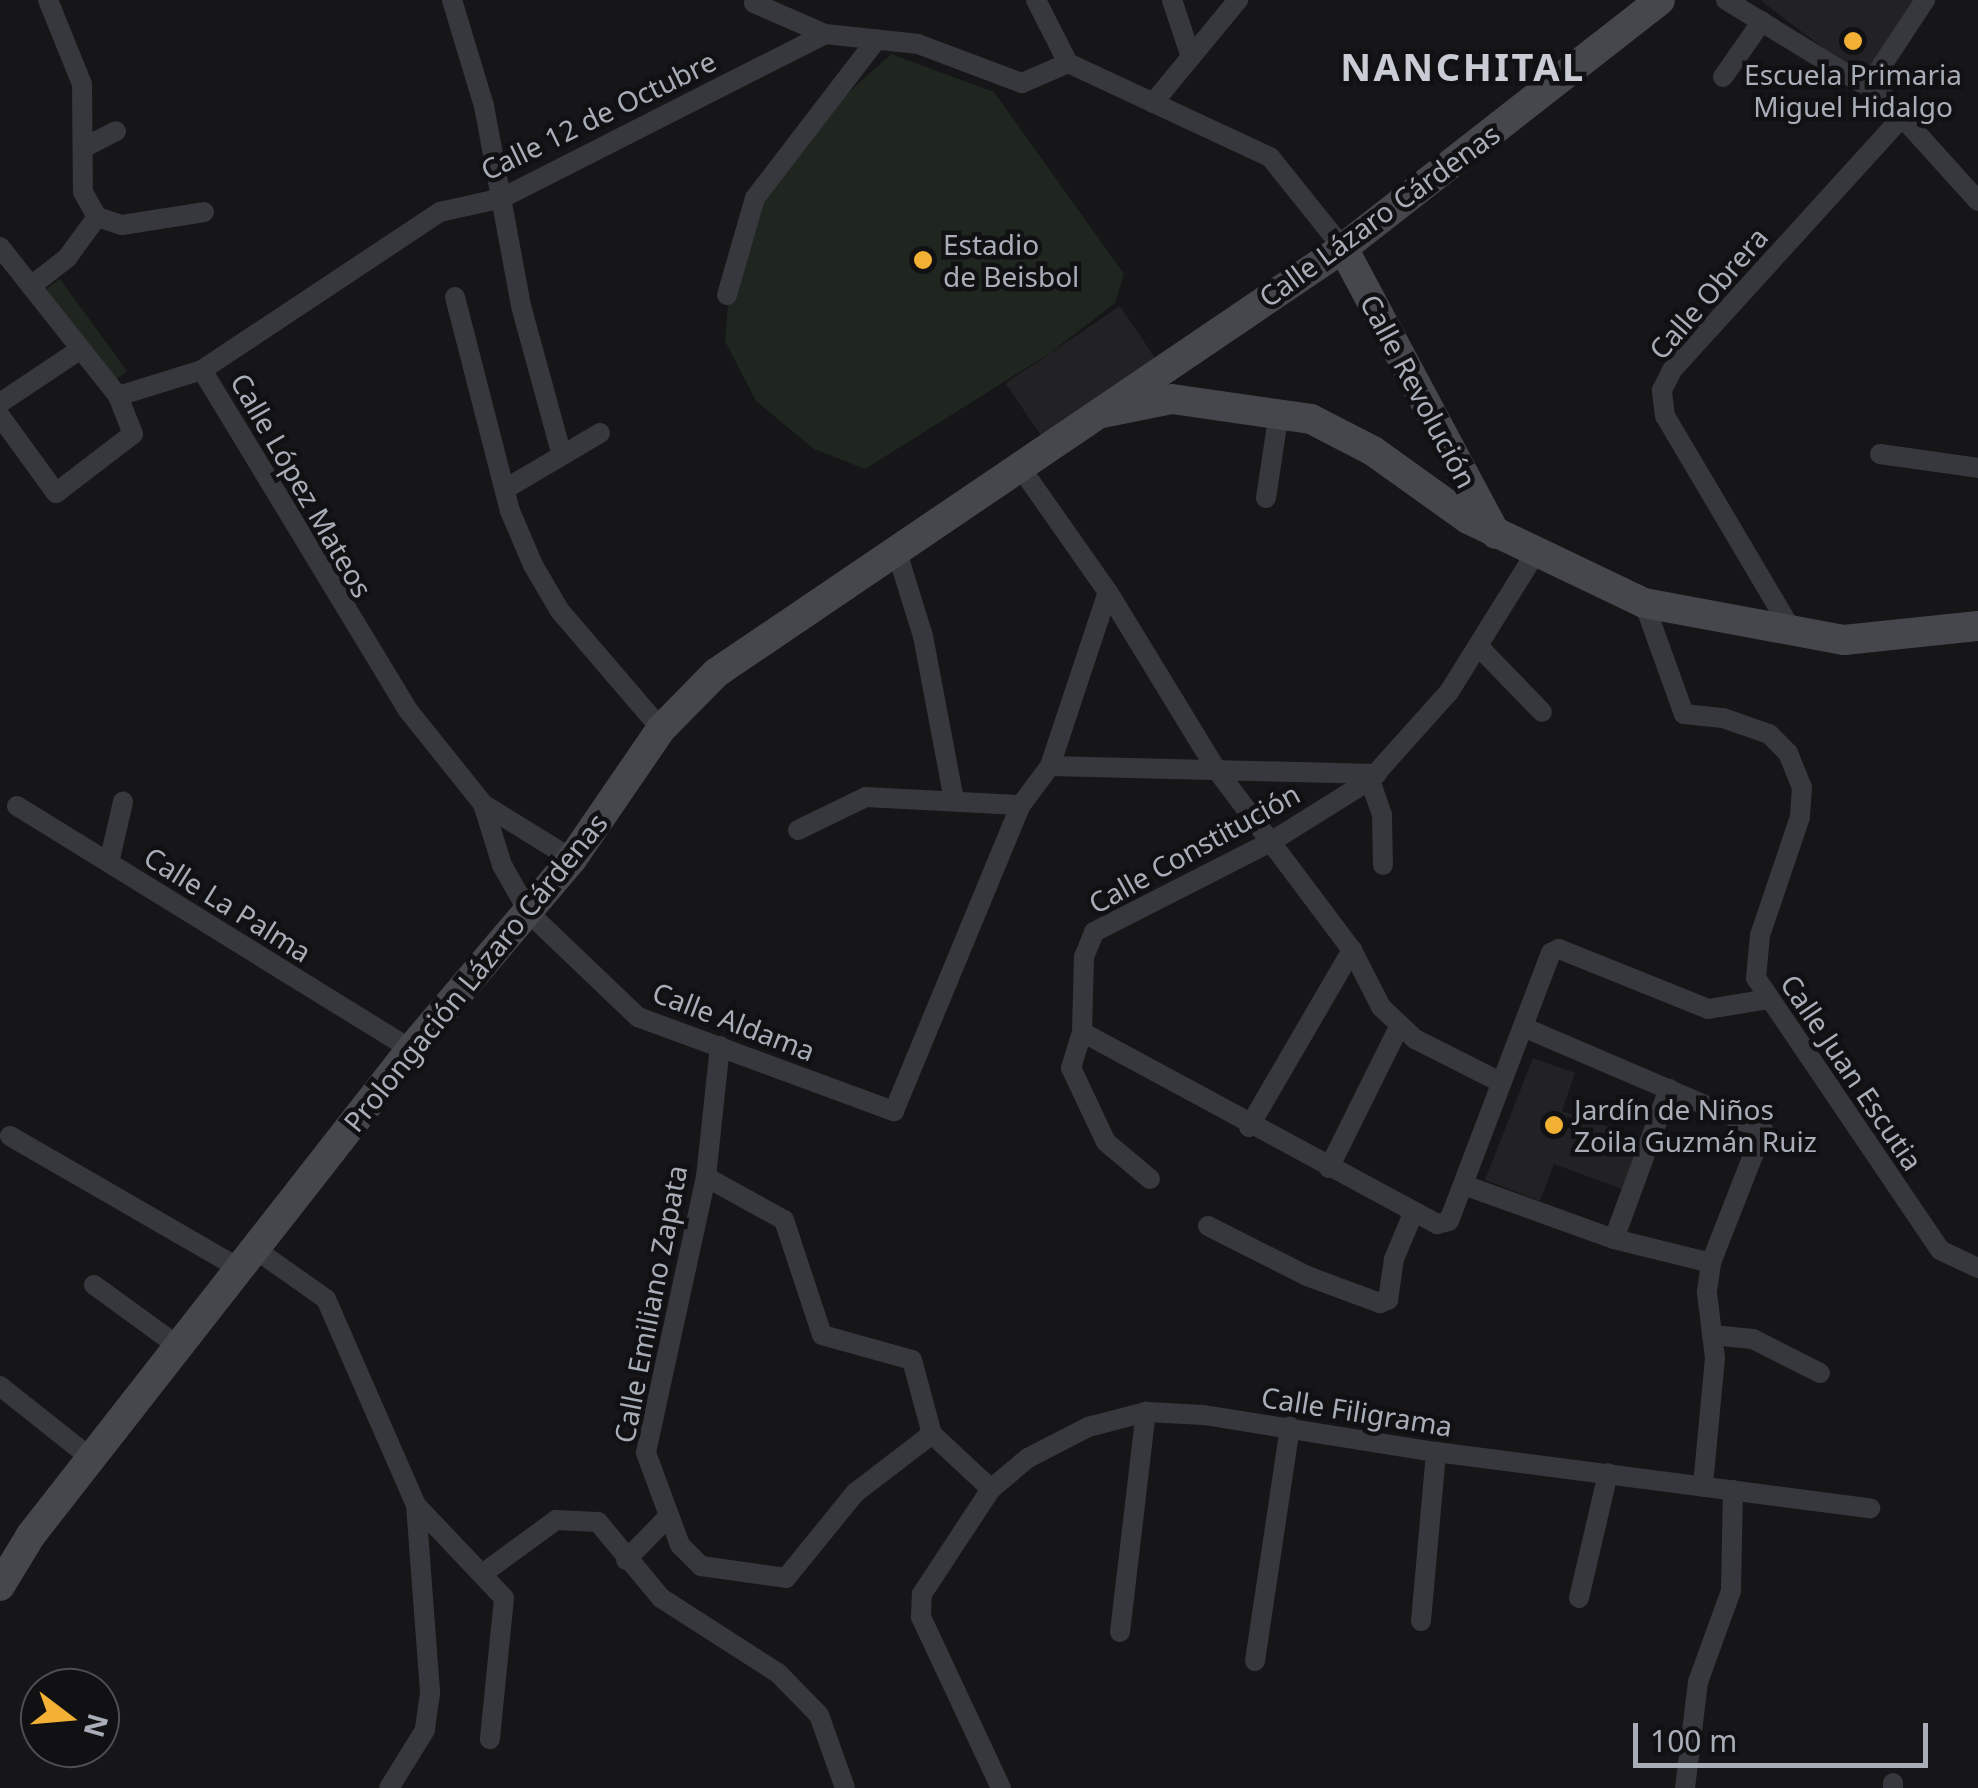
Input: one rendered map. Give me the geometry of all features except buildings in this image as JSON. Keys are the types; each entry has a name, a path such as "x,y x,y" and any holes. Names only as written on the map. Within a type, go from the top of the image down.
{"main road":[{"name":"Calle Lázaro Cárdenas","path":"1088,416 1342,248 1650,3"},
{"name":"Calle Revolución","path":"1342,248 1496,534"},
{"name":"Calle Revolución","path":"1088,416 1172,400 1311,419 1374,451 1496,534 1644,603 1794,634 1844,640 1978,626"},
{"name":"Prolongación Lázaro Cárdenas","path":"0,1586 90,1458 411,1049 572,859 661,729 716,673 1088,416"}],"street":[{"path":"48,0 82,84 84,192 97,217 122,224 204,212"},
{"path":"452,0 484,106 521,306 561,452"},
{"path":"1036,0 1068,63 1270,157 1342,248"},
{"path":"1172,0 1192,56"},
{"path":"1153,103 1238,0"},
{"path":"1726,0 1869,86 1904,115 1978,200"},
{"path":"1869,86 1924,0"},
{"path":"754,4 824,34 918,44 1022,83 1068,63"},
{"path":"1723,77 1762,22"},
{"name":"Calle 12 de Octubre","path":"202,370 440,212 502,198 824,34"},
{"path":"726,295 756,198 877,39"},
{"name":"Calle Obrera","path":"1794,634 1665,416 1662,390 1672,370 1904,115"},
{"path":"83,148 116,131"},
{"path":"31,286 67,258 97,217"},
{"path":"0,247 118,396 133,434 56,492 0,416"},
{"path":"455,297 506,488 533,565 560,611 661,729"},
{"path":"0,404 81,349"},
{"name":"Calle López Mateos","path":"118,396 202,370 337,602 407,709 483,804 572,859"},
{"path":"1266,498 1279,412"},
{"path":"506,488 561,452 600,433"},
{"path":"1880,454 1978,468"},
{"path":"1018,464 1108,592 1216,769 1352,950 1399,1027 1502,1083"},
{"path":"896,549 923,636 954,800"},
{"name":"Calle Constitución","path":"1082,1032 1084,956 1094,932 1269,843 1374,777 1480,648 1535,554"},
{"path":"798,830 866,797 1021,805 1050,766 1108,592"},
{"name":"Calle Juan Escutia","path":"1644,603 1684,714 1723,718 1769,734 1788,753 1802,787 1800,818 1760,936 1756,978 1940,1250 1978,1268"},
{"path":"1480,648 1542,712"},
{"path":"1050,766 1374,777 1382,815 1384,865"},
{"path":"109,863 123,802"},
{"name":"Calle López Mateos","path":"483,804 502,865 528,913"},
{"name":"Calle Aldama","path":"528,913 638,1017 894,1112 1021,805"},
{"name":"Calle La Palma","path":"17,806 411,1049"},
{"path":"1249,1127 1352,950"},
{"path":"1150,1180 1106,1142 1073,1073 1082,1032 1412,1216 1437,1224 1449,1220 1522,1028 1556,951 1708,1009 1768,999"},
{"path":"1329,1168 1399,1027"},
{"path":"1522,1028 1763,1130 1710,1263 1712,1335 1703,1486"},
{"name":"Calle Emiliano Zapata","path":"720,1046 706,1178 646,1453 680,1545 701,1566 786,1578 855,1493 932,1434"},
{"path":"1614,1239 1669,1089"},
{"path":"10,1136 326,1299 416,1506 430,1693 425,1730 390,1788"},
{"path":"706,1178 784,1220 814,1323 831,1339 912,1360 932,1434 991,1489"},
{"path":"1464,1185 1614,1239 1710,1263"},
{"path":"1208,1226 1307,1276 1388,1300 1412,1216"},
{"path":"94,1285 178,1346"},
{"path":"1712,1335 1753,1340 1820,1373"},
{"path":"0,1386 90,1458"},
{"path":"1120,1632 1146,1412"},
{"name":"Calle Filigrama","path":"1001,1788 921,1617 922,1594 991,1489 1028,1458 1088,1427 1146,1412 1290,1427 1436,1452 1870,1508"},
{"path":"1254,1661 1290,1427"},
{"path":"1421,1621 1436,1452"},
{"path":"1579,1598 1608,1473"},
{"path":"1685,1788 1698,1682 1731,1591 1733,1490"},
{"path":"416,1506 485,1572 504,1598 490,1739"},
{"path":"485,1572 556,1520 574,1516 598,1522 661,1598 778,1673 819,1715 844,1788"},
{"path":"626,1560 668,1518"}],"shaded area":[{"name":"Escuela Primaria Miguel Hidalgo","path":"1760,0 1919,0 1867,81"},
{"name":"Estadio de Beisbol","path":"891,54 994,92 1124,274 1115,303 1050,353 865,469 814,449 756,401 725,341 733,247 795,141"},
{"path":"60,279 127,371 113,381 46,289"},
{"path":"1120,306 1156,359 1041,436 1006,383"},
{"name":"Jardín de Niños Zoila Guzmán Ruiz","path":"1533,1058 1575,1073 1562,1111 1640,1138 1622,1189 1554,1164 1540,1201 1485,1180"}],"place":[{"name":"Escuela Primaria Miguel Hidalgo","path":"1853,41"},
{"name":"Estadio de Beisbol","path":"923,260"},
{"name":"Jardín de Niños Zoila Guzmán Ruiz","path":"1554,1125"}],"district":[{"name":"NANCHITAL","path":"1463,67"}]}
